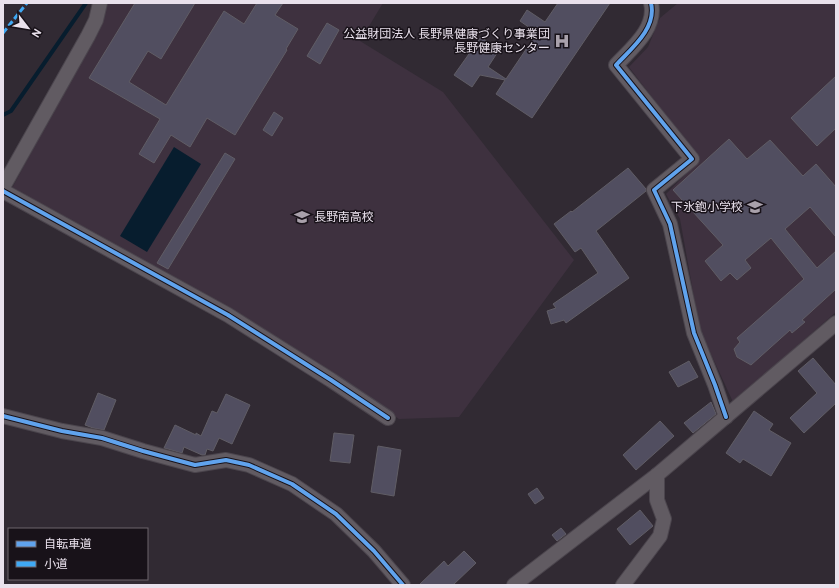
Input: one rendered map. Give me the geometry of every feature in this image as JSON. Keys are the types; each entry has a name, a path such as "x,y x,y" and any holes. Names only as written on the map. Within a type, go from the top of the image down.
{"street":[{"path":"3,188 88,36 96,20 100,3"},
{"path":"651,3 652,10 648,30 616,65 692,160 654,190 670,224 694,333 726,417"},
{"path":"3,191 228,315 388,418"},
{"path":"514,585 657,475 836,323"},
{"path":"3,416 62,431 102,438 195,465 226,460 249,465 292,484 336,514 374,551 403,585"},
{"path":"623,585 660,536 664,519 657,500 657,475"}],"shaded area":[{"name":"長野南高校","path":"108,3 383,3 360,41 443,92 574,260 459,417 399,419 296,350 11,190 98,28"},
{"name":"下氷鉋小学校","path":"678,3 836,3 836,312 733,402 700,330 680,219 666,194 700,160 629,67 648,47 660,18"}],"water":[{"path":"174,147 201,164 147,252 120,236"}],"building":[{"path":"135,3 195,3 161,59 148,51 129,82 166,105 224,11 244,24 257,3 283,3 275,15 298,29 286,49 287,50 235,135 207,118 190,147 171,135 154,163 139,154 160,119 89,78"},
{"path":"558,3 610,3 532,118 496,94 505,80 480,75 472,87 454,75 481,37 499,50 488,67 506,79 537,33 520,21 527,10 545,22"},
{"path":"327,23 339,30 320,64 307,56"},
{"path":"836,76 836,128 817,146 791,118"},
{"path":"274,112 283,118 272,136 263,130"},
{"path":"729,139 747,159 770,140 803,176 816,164 836,187 836,237 810,207 785,229 817,268 836,251 836,289 802,320 805,322 792,333 790,330 751,365 737,357 734,349 740,342 737,338 804,279 771,238 745,260 751,268 737,280 730,273 721,281 705,261 723,245 673,190"},
{"path":"225,153 235,159 168,269 157,263"},
{"path":"628,168 646,189 646,191 596,231 629,278 566,323 564,320 551,324 547,311 556,308 553,304 598,273 581,248 575,252 554,224 571,211 572,212"},
{"path":"813,358 836,385 836,403 804,433 790,418 817,393 798,371"},
{"path":"689,361 698,377 678,387 669,372"},
{"path":"98,393 116,400 104,430 85,425"},
{"path":"226,394 250,405 232,444 219,438 213,451 207,449 205,455 184,447 182,453 164,448 175,425 201,436 212,411 217,413"},
{"path":"711,402 716,414 693,433 684,423"},
{"path":"754,411 773,424 769,430 791,443 771,476 743,459 740,463 726,453"},
{"path":"660,421 674,436 636,470 623,455"},
{"path":"334,433 354,435 350,463 330,461"},
{"path":"378,446 401,450 394,496 371,492"},
{"path":"537,488 544,498 535,504 528,494"},
{"path":"640,510 653,526 630,545 617,529"},
{"path":"561,528 566,534 557,541 552,535"},
{"path":"464,551 476,563 453,585 419,585 444,561 448,566"}],"waterway":[{"path":"3,115 11,111 86,3"}],"marked path":[{"path":"3,33 27,3"}],"cycle path":[{"path":"651,3 652,12 647,29 636,45 616,65 692,159 654,190 670,224 694,333 726,417"},
{"path":"3,191 228,315 388,418"},
{"path":"3,416 62,431 102,438 195,465 226,460 249,465 292,484 336,514 374,551 403,585"}],"place":[{"name":"公益財団法人 長野県健康づくり事業団 長野健康センター","path":"562,41"},
{"name":"下氷鉋小学校","path":"755,207"},
{"name":"長野南高校","path":"302,217"}]}
